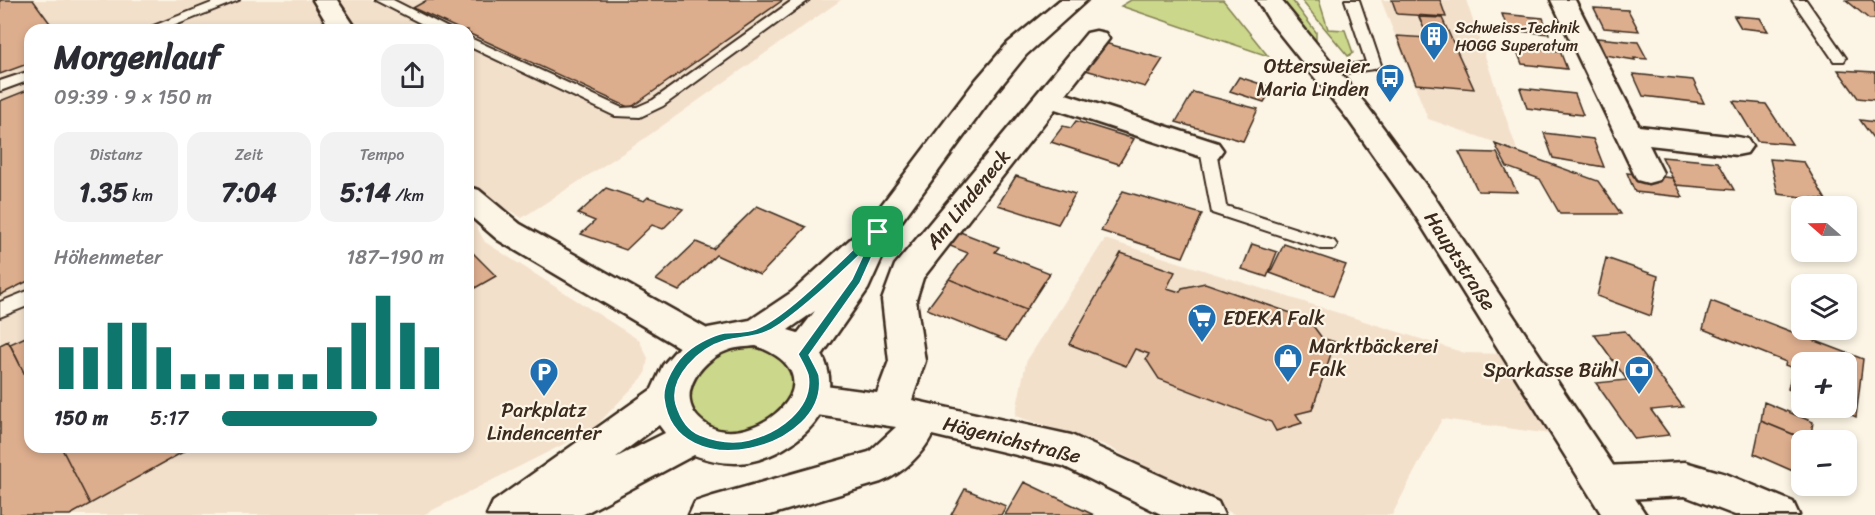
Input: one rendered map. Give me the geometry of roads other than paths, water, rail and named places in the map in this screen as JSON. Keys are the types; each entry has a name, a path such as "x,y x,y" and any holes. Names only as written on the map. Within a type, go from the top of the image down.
{"street":[{"path":"325,0 340,24"},
{"path":"757,333 804,300 878,232 986,86 1017,49 1075,0"},
{"name":"Hauptstraße","path":"1255,0 1275,9 1328,73 1422,202 1548,400 1615,499"},
{"path":"1563,0 1647,173"},
{"name":"Am Lindeneck","path":"710,515 881,465 913,435 906,413 907,361 899,300 907,274 1096,39"},
{"path":"1048,98 1208,150"},
{"path":"1628,134 1737,146"},
{"path":"474,202 508,232 705,345"},
{"path":"803,354 856,280 878,232"},
{"path":"757,333 775,336 791,344 803,354 813,375 810,399 797,420 775,437 747,446 717,446 693,437 675,420 669,397 672,382 679,368 690,355 705,345 722,338 757,333"},
{"path":"508,515 669,397"},
{"name":"Hägenichstraße","path":"810,399 906,413 1071,451 1203,515"},
{"path":"538,515 559,507 693,437"},
{"path":"1615,499 1684,479 1712,486 1778,515"}],"lane":[{"path":"166,24 232,0"},
{"path":"382,0 432,24"},
{"path":"474,44 621,113 640,112 658,103 802,0"},
{"path":"1328,73 1374,65 1352,0"},
{"path":"1799,0 1839,58"},
{"path":"0,86 24,77"},
{"path":"1208,150 1218,209 1328,244"},
{"path":"0,310 24,300"}],"place":[{"name":"Schweiss-Technik HOGG Superatum","path":"1434,62"},
{"name":"Ottersweier Maria Linden","path":"1390,104"},
{"name":"EDEKA Falk","path":"1202,344"},
{"name":"Marktbäckerei Falk","path":"1288,384"},
{"name":"Sparkasse Bühl","path":"1639,396"},
{"name":"Parkplatz Lindencenter","path":"544,398"}]}
